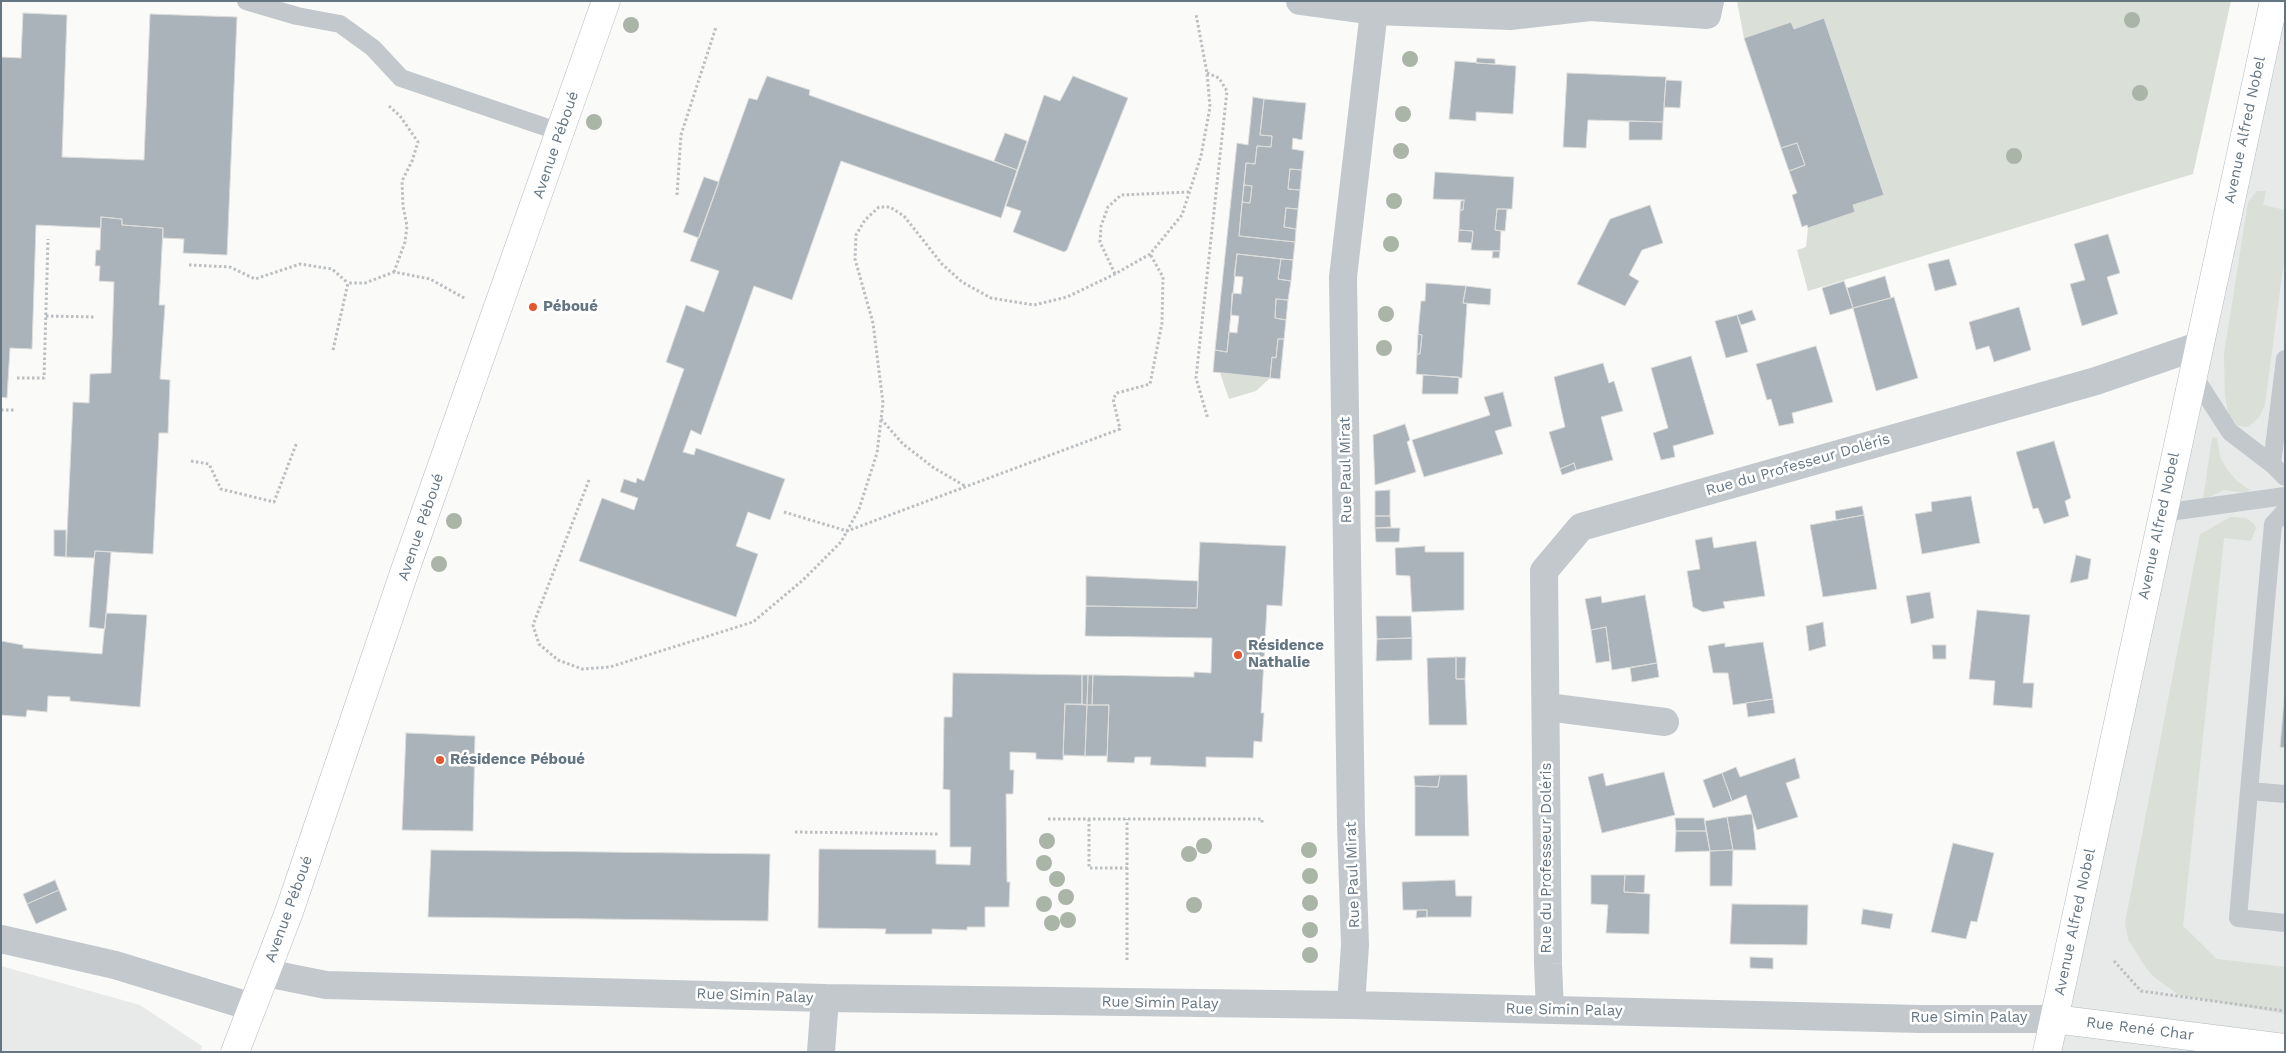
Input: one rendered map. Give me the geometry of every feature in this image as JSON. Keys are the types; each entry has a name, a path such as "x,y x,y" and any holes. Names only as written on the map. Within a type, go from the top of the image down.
{"street":[{"name":"Avenue Péboué","path":"235,1052 292,903 407,565 606,1"},
{"path":"1300,1 1374,11 1481,7 1510,16 1590,7 1707,15 1710,1"},
{"name":"Avenue Alfred Nobel","path":"2047,1052 2192,373 2274,1"},
{"name":"Rue Paul Mirat","path":"1351,1005 1355,945 1351,825 1343,278 1374,11"},
{"name":"Rue du Professeur Doléris","path":"1550,1010 1544,571 1581,527 2096,380 2198,346"},
{"path":"1547,706 1665,722"},
{"path":"1,939 115,965 252,1007"},
{"name":"Rue Simin Palay","path":"266,973 326,985 825,998 1351,1005 1920,1019 2054,1019"},
{"path":"820,1052 825,998"},
{"name":"Rue René Char","path":"2054,1019 2285,1048"}],"lane":[{"path":"246,1 297,16 340,24 373,48 401,78 560,132"},
{"path":"2272,464 2285,359"},
{"path":"2192,373 2230,432 2272,464 2285,477"},
{"path":"2162,513 2285,496"},
{"path":"2285,511 2273,524 2238,918 2285,923"},
{"path":"2249,791 2285,794"}],"path":[{"path":"589,480 533,625 539,644 558,660 582,669 610,667 753,622 803,580 841,542 859,509 877,453 882,403 873,323 855,259 856,235 865,220 879,206 890,207 904,216 942,264 962,282 990,298 1034,305 1067,297 1115,274 1150,254 1182,215 1201,156 1210,107 1207,73 1196,14"},
{"path":"677,194 680,135 716,27"},
{"path":"1207,73 1219,78 1227,91 1196,378 1208,419"},
{"path":"387,104 400,116 418,142 412,161 402,181 402,206 407,226 405,242 394,272"},
{"path":"1115,274 1100,242 1100,226 1108,207 1121,195 1190,192"},
{"path":"17,378 44,378 48,239"},
{"path":"784,512 847,531 1120,429 1113,399 1118,393 1150,384 1162,323 1163,278 1150,254"},
{"path":"189,265 230,267 255,279 300,264 332,269 348,283 365,283 394,272 430,279 469,301"},
{"path":"333,350 348,283"},
{"path":"46,316 96,317"},
{"path":"1,410 15,410"},
{"path":"881,418 903,444 934,468 966,486"},
{"path":"191,461 210,464 221,489 274,502 297,442"},
{"path":"1048,820 1262,818 1262,826"},
{"path":"1089,819 1089,868 1128,868"},
{"path":"1127,820 1127,960"},
{"path":"795,832 938,834"},
{"path":"2114,961 2141,991 2285,1012"}],"shaded area":[{"path":"1737,1 2231,1 2193,174 1808,291 1797,250 1806,247 1808,228 1855,212 1853,205 1884,194 1824,18 1794,29 1791,22 1744,38"},
{"path":"2285,1 2285,1052 2047,1052"},
{"path":"2257,191 2266,191 2263,205 2285,210 2285,253 2265,404 2260,416 2248,427 2238,426 2228,413 2225,396 2224,354 2248,202"},
{"path":"1220,373 1270,378 1256,391 1229,399"},
{"path":"2217,437 2220,457 2227,469 2237,481 2250,490 2246,493 2224,490 2203,500 2212,438"},
{"path":"2231,517 2246,518 2256,528 2251,541 2224,538 2183,926 2217,959 2285,967 2285,1014 2179,995 2155,978 2146,968 2128,939 2125,923 2200,534"},
{"path":"1,966 140,1005 202,1046 200,1052 1,1052"}],"building":[{"path":"23,13 67,15 62,157 144,160 150,14 237,17 227,255 183,253 184,239 163,238 163,228 122,225 122,219 101,217 101,228 36,225 32,349 10,348 7,398 1,397 1,57 21,58"},
{"path":"1824,18 1884,195 1853,205 1855,212 1808,228 1807,225 1802,227 1792,195 1797,193 1789,171 1805,165 1797,143 1781,148 1744,38 1791,22 1794,29"},
{"path":"1477,58 1495,59 1495,64 1476,63"},
{"path":"1455,61 1516,66 1513,114 1476,112 1476,121 1449,119"},
{"path":"1567,73 1666,77 1663,122 1588,120 1586,148 1563,147"},
{"path":"767,76 810,90 809,95 1017,170 1001,218 841,161 792,300 754,286 701,435 691,430 683,452 694,455 696,448 785,479 770,520 748,512 736,546 758,554 736,617 579,561 602,498 634,510 638,498 620,492 624,479 636,483 637,478 644,481 684,369 666,362 686,305 704,312 719,271 690,261 749,98 757,100"},
{"path":"1073,76 1128,98 1067,250 1064,252 1013,232 1021,211 1006,206 1044,95 1060,101"},
{"path":"1666,80 1682,81 1680,108 1664,107"},
{"path":"1253,97 1264,99 1260,135 1272,136 1271,147 1257,146 1255,164 1246,163 1239,236 1295,242 1293,260 1237,254 1227,352 1215,350 1237,143 1248,145"},
{"path":"1264,99 1306,103 1302,140 1293,138 1292,149 1304,151 1302,170 1290,169 1288,189 1300,190 1298,209 1286,208 1284,227 1296,229 1295,242 1239,236 1242,202 1250,203 1252,186 1244,185 1246,163 1255,164 1257,146 1271,147 1272,136 1260,135"},
{"path":"1629,121 1663,122 1662,140 1629,140"},
{"path":"1005,133 1027,141 1017,170 994,161"},
{"path":"1797,143 1805,165 1789,171 1781,148"},
{"path":"1290,169 1302,170 1300,190 1288,189"},
{"path":"1435,172 1514,177 1512,209 1497,209 1495,230 1501,231 1500,251 1471,250 1473,231 1459,230 1460,210 1463,210 1464,200 1433,199"},
{"path":"704,177 719,182 699,238 683,232"},
{"path":"1244,185 1252,186 1250,203 1242,202"},
{"path":"1464,200 1463,210 1460,210 1461,201"},
{"path":"1650,205 1663,243 1642,250 1629,275 1639,281 1625,306 1577,284 1610,219"},
{"path":"1286,208 1298,209 1296,229 1284,227"},
{"path":"1497,209 1507,209 1505,231 1495,230"},
{"path":"101,217 122,219 122,225 163,228 159,305 165,305 160,379 170,380 168,433 159,433 153,554 95,551 94,558 66,557 73,402 89,403 90,374 111,373 114,282 99,281 100,266 95,266 96,250 100,250"},
{"path":"1459,230 1473,231 1472,243 1458,242"},
{"path":"2108,234 2120,273 2107,277 2118,314 2082,326 2070,284 2085,280 2074,244"},
{"path":"1493,251 1500,251 1499,258 1492,258"},
{"path":"1237,254 1281,259 1278,279 1291,281 1288,300 1276,299 1275,318 1286,320 1284,339 1278,339 1276,358 1272,357 1270,378 1213,372 1215,350 1227,352 1229,332 1237,333 1239,316 1231,315 1232,293 1241,294 1243,277 1234,276"},
{"path":"1281,259 1293,260 1291,281 1278,279"},
{"path":"1949,259 1957,285 1935,291 1928,264"},
{"path":"1885,276 1891,298 1853,308 1847,288"},
{"path":"1844,281 1853,308 1830,315 1822,288"},
{"path":"1426,283 1466,286 1463,303 1467,304 1462,378 1416,374 1417,354 1420,354 1422,335 1418,334 1421,301 1425,301"},
{"path":"1466,286 1491,289 1490,305 1463,303"},
{"path":"1894,297 1918,378 1876,391 1853,308"},
{"path":"1276,299 1288,300 1286,320 1275,318"},
{"path":"2019,307 2031,350 1994,362 1989,346 1976,350 1969,322"},
{"path":"1752,310 1756,320 1741,325 1737,315"},
{"path":"1737,315 1748,352 1726,358 1715,321"},
{"path":"1418,334 1422,335 1420,354 1417,354"},
{"path":"1278,339 1284,339 1280,379 1270,378 1272,357 1276,358"},
{"path":"1816,346 1833,402 1792,413 1794,423 1779,426 1771,399 1767,400 1756,364"},
{"path":"1691,356 1714,434 1673,446 1675,457 1661,460 1653,433 1668,428 1651,368"},
{"path":"1603,363 1609,383 1614,381 1623,411 1601,417 1613,460 1576,470 1574,463 1560,469 1549,432 1565,427 1554,377"},
{"path":"1423,375 1459,377 1458,394 1422,394"},
{"path":"1503,392 1512,426 1495,431 1503,454 1424,477 1412,440 1490,415 1484,397"},
{"path":"1405,424 1410,440 1407,442 1416,472 1375,485 1373,435"},
{"path":"2054,441 2071,498 2065,501 2069,516 2044,524 2038,508 2033,509 2016,452"},
{"path":"1574,463 1576,470 1562,475 1560,469"},
{"path":"1390,490 1390,516 1375,516 1375,491"},
{"path":"1971,496 1980,543 1922,554 1915,514 1932,511 1931,502"},
{"path":"1862,506 1864,515 1836,520 1835,511"},
{"path":"1864,515 1877,589 1823,597 1810,525"},
{"path":"1375,516 1390,516 1391,527 1375,528"},
{"path":"1375,528 1400,528 1399,542 1376,542"},
{"path":"54,530 66,530 66,557 54,556"},
{"path":"1712,537 1714,548 1756,541 1765,596 1723,602 1725,608 1703,612 1693,607 1687,571 1700,569 1695,540"},
{"name":"Résidence Nathalie","path":"1200,542 1286,546 1282,606 1267,605 1261,713 1264,713 1262,742 1254,741 1253,758 1206,757 1206,767 1150,765 1151,757 1135,757 1134,763 1107,762 1109,705 1092,705 1093,675 1194,677 1194,672 1211,673 1212,638 1085,636 1086,606 1197,608"},
{"path":"1425,546 1425,552 1464,552 1464,610 1412,612 1410,576 1396,575 1395,548"},
{"path":"95,551 111,552 105,629 89,627"},
{"path":"2076,555 2091,559 2088,579 2070,583"},
{"path":"1086,576 1198,581 1197,608 1086,606"},
{"path":"1930,592 1934,618 1911,624 1906,596"},
{"path":"1645,595 1657,663 1612,670 1606,627 1591,630 1585,599 1601,596 1602,603"},
{"path":"1977,610 2030,615 2023,683 2034,683 2032,708 1993,705 1995,681 1969,679"},
{"path":"106,613 147,615 140,707 70,701 70,697 48,696 47,712 27,710 26,717 1,715 1,641 23,645 23,648 102,654"},
{"path":"1376,616 1411,616 1412,638 1377,639"},
{"path":"1823,622 1826,646 1809,651 1806,626"},
{"path":"1606,627 1610,661 1596,663 1591,630"},
{"path":"1412,638 1412,660 1376,661 1377,639"},
{"path":"1763,642 1773,699 1733,705 1728,673 1713,673 1708,646 1725,643 1725,647"},
{"path":"1932,645 1946,645 1946,659 1933,659"},
{"path":"1456,657 1456,679 1465,679 1467,725 1429,725 1427,658"},
{"path":"1456,657 1466,657 1465,679 1456,679"},
{"path":"1657,663 1659,677 1632,682 1630,668"},
{"path":"953,673 1082,675 1082,704 1065,704 1063,760 1036,759 1036,753 1010,752 1010,770 1014,770 1013,794 1006,794 1007,882 1010,882 1009,907 985,907 985,927 967,927 967,930 932,929 932,934 885,934 886,929 818,928 819,849 936,850 936,864 970,865 971,847 950,847 950,790 943,789 944,717 952,717"},
{"path":"1082,675 1088,675 1087,705 1082,704"},
{"path":"1088,675 1093,675 1092,705 1087,705"},
{"path":"2285,687 2285,748 2280,747"},
{"path":"1773,699 1775,713 1748,717 1746,703"},
{"path":"1065,704 1087,705 1085,756 1063,755"},
{"path":"1087,705 1109,705 1107,756 1085,756"},
{"name":"Résidence Péboué","path":"406,733 475,736 473,831 402,830"},
{"path":"1795,758 1800,778 1786,783 1798,817 1757,830 1746,795 1732,801 1722,773 1736,767 1740,777"},
{"path":"1664,772 1675,815 1602,833 1588,777 1603,773 1606,786"},
{"path":"1722,773 1732,801 1713,808 1703,780"},
{"path":"1440,775 1438,787 1415,786 1414,776"},
{"path":"1440,775 1467,775 1469,836 1415,836 1415,786 1438,787"},
{"path":"1752,814 1756,850 1733,850 1727,817"},
{"path":"1727,817 1733,850 1710,851 1705,821"},
{"path":"1675,818 1704,818 1706,831 1676,831"},
{"path":"1676,831 1706,831 1710,851 1675,852"},
{"path":"1953,843 1994,853 1977,922 1971,921 1966,939 1931,932"},
{"path":"431,850 770,854 768,921 428,917"},
{"path":"1733,850 1732,886 1710,886 1710,851"},
{"path":"1591,875 1625,875 1624,892 1650,894 1649,934 1606,933 1608,905 1591,904"},
{"path":"1625,875 1645,875 1644,893 1624,892"},
{"path":"55,880 59,890 27,904 23,894"},
{"path":"1455,880 1456,896 1472,896 1471,917 1427,917 1427,910 1403,910 1402,882"},
{"path":"59,890 67,910 36,924 27,904"},
{"path":"1732,904 1808,905 1807,945 1730,944"},
{"path":"1863,909 1893,914 1890,929 1861,924"},
{"path":"1417,910 1427,910 1427,917 1416,918"},
{"path":"1750,957 1773,958 1773,969 1750,968"}],"place":[{"name":"Péboué","path":"533,307"},
{"name":"Résidence Nathalie","path":"1238,655"},
{"name":"Résidence Péboué","path":"440,760"}]}
